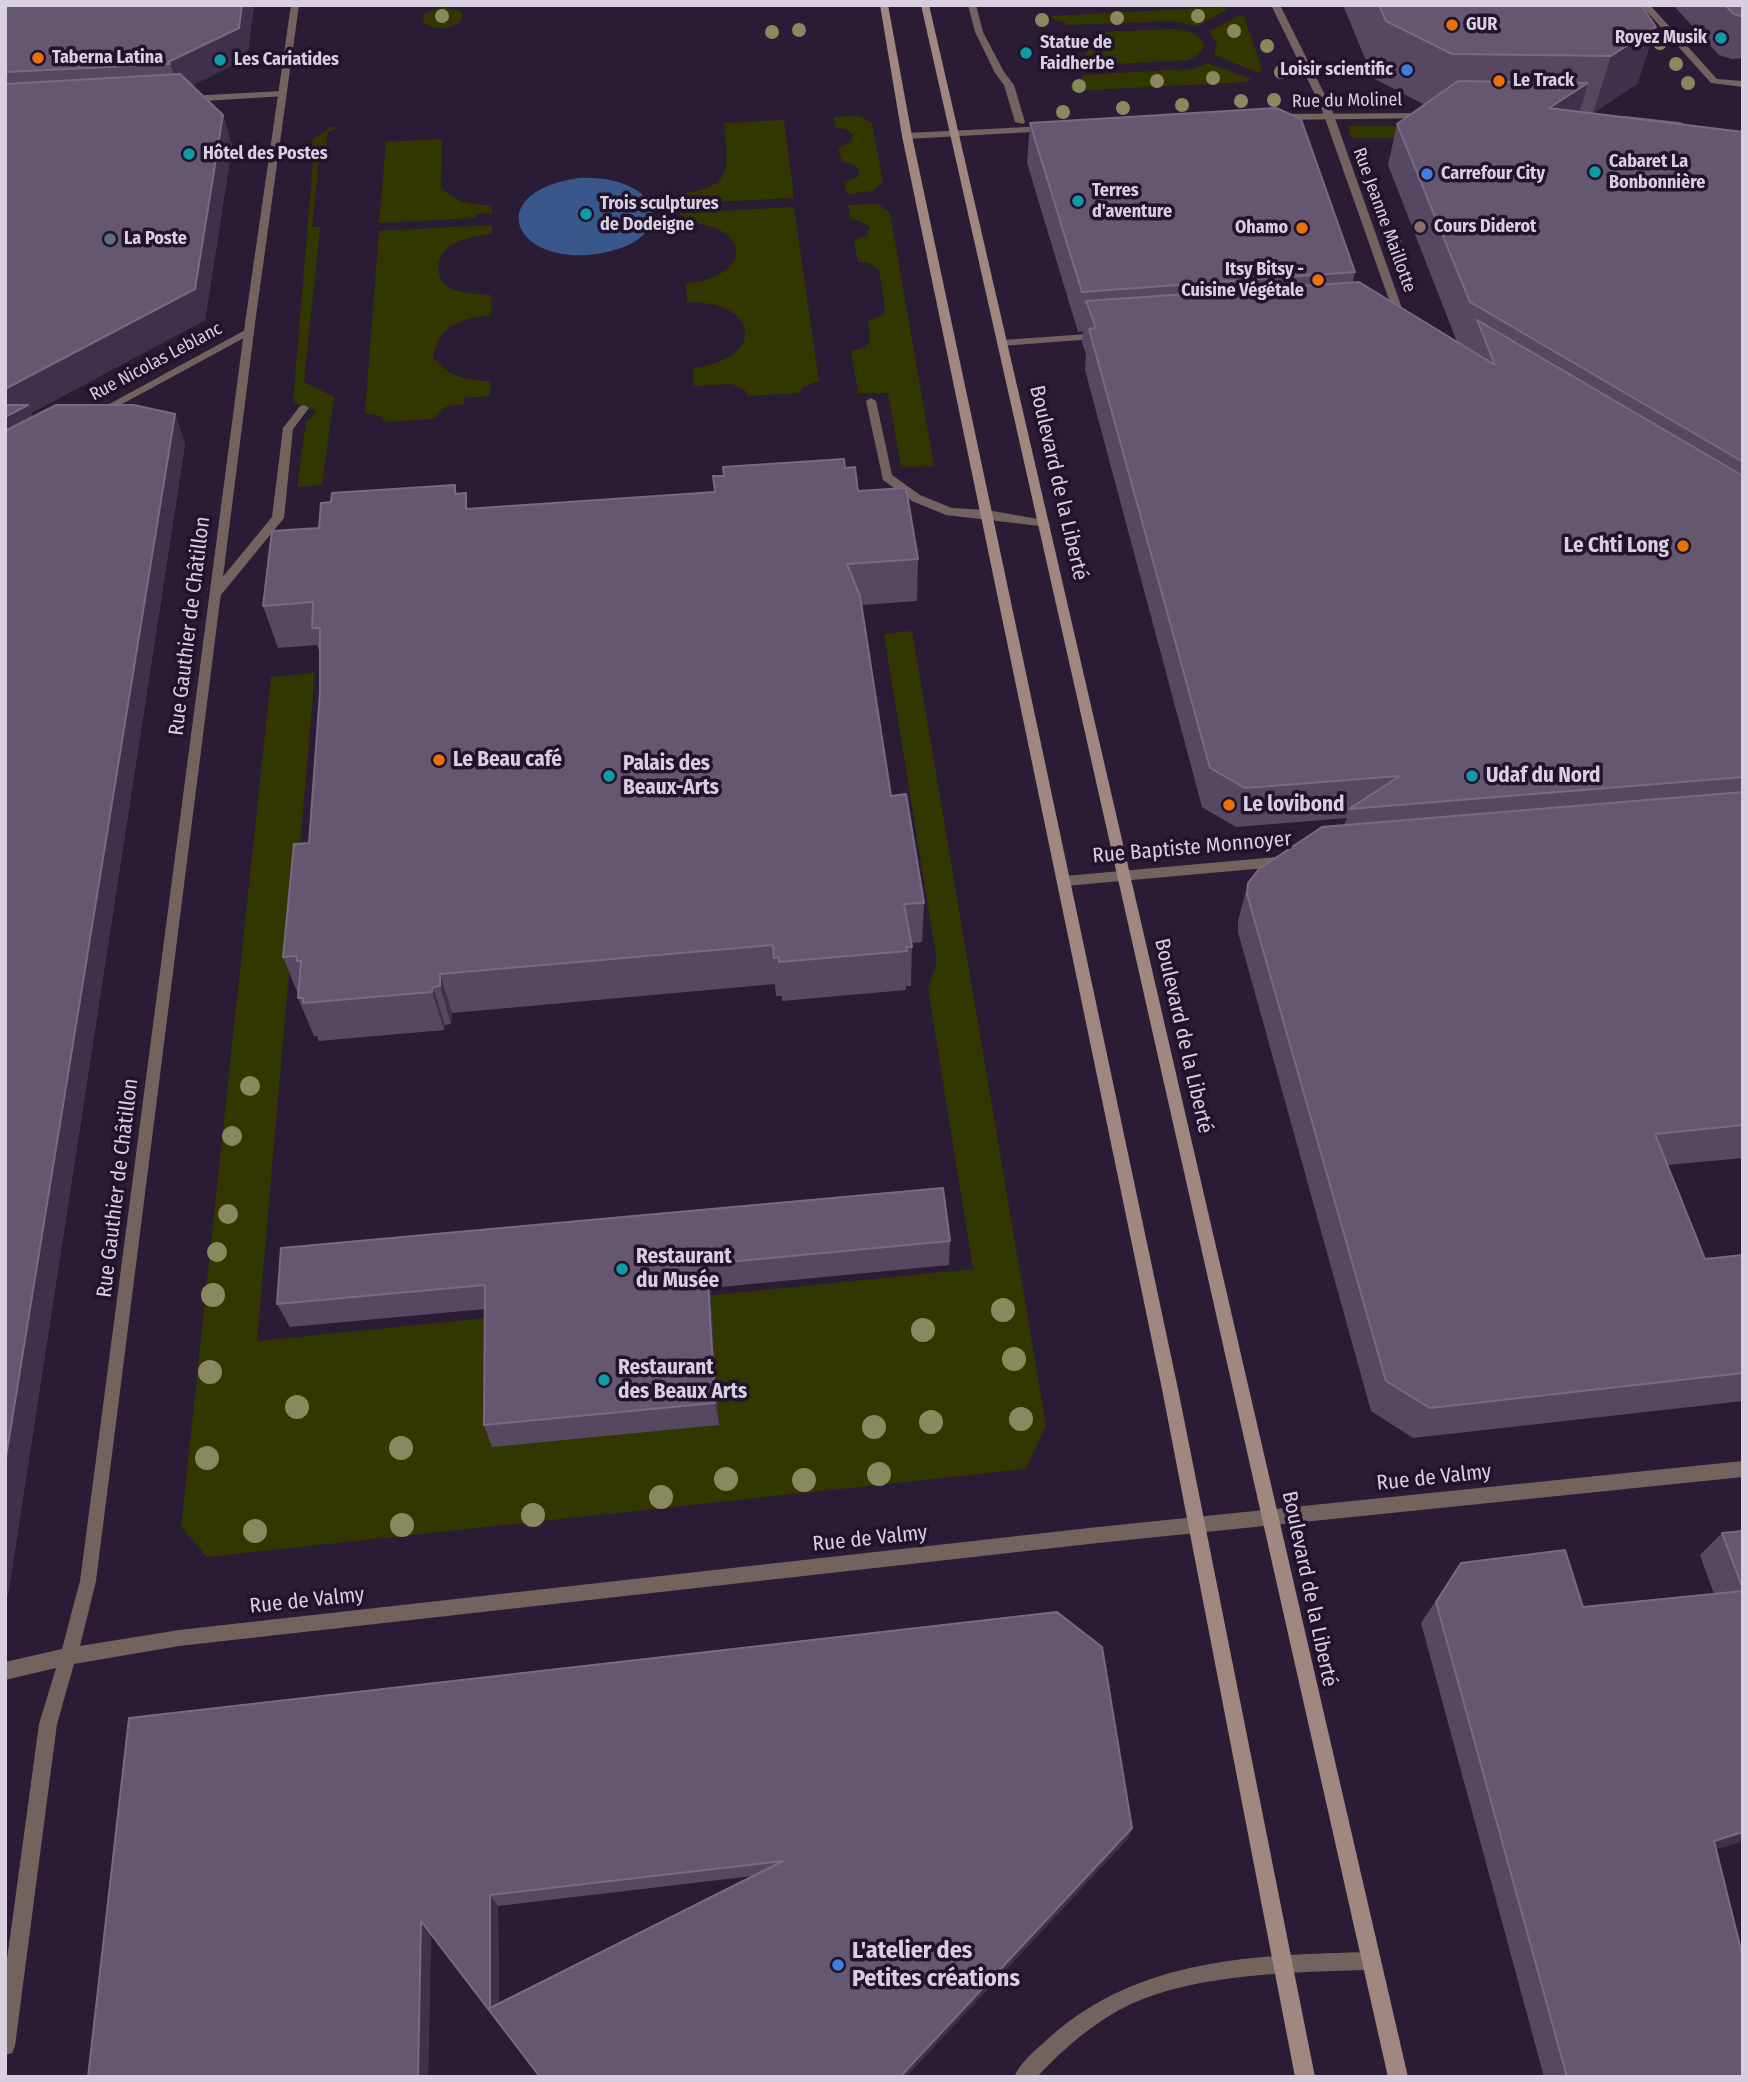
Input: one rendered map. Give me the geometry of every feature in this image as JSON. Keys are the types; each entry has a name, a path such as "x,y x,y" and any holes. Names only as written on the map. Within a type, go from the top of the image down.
{"main road":[{"path":"884,5 907,136 1065,881 1305,2077"},
{"name":"Boulevard de la Liberté","path":"925,5 1398,2077"}],"street":[{"name":"Rue Gauthier de Châtillon","path":"5,2046 48,1724 82,1618 90,1566 249,331 295,5"},
{"path":"972,5 979,32 1000,74 1009,85 1020,122"},
{"name":"Rue Jeanne Maillotte","path":"1275,5 1328,116 1394,314 1411,321"},
{"path":"1645,5 1714,81 1743,84"},
{"path":"183,100 282,94"},
{"name":"Rue du Molinel","path":"1261,118 1443,116"},
{"path":"1610,119 1689,127"},
{"path":"907,136 1055,129"},
{"name":"Rue Nicolas Leblanc","path":"87,419 249,331"},
{"path":"1002,343 1111,335"},
{"path":"871,401 887,477 916,498 950,512 987,514 1044,524"},
{"path":"216,593 278,518 288,428 304,408"},
{"name":"Rue Baptiste Monnoyer","path":"1065,881 1302,859"},
{"name":"Rue de Valmy","path":"5,1671 158,1640 1196,1525 1743,1469"},
{"path":"1024,2077 1070,2033 1102,2010 1142,1990 1225,1970 1281,1963 1370,1961"}],"green space":[{"path":"442,7 460,11 463,15 461,21 442,28 423,22 424,14"},
{"path":"1222,7 1228,9 1197,26 1171,21 1067,25 1051,16"},
{"path":"1240,15 1244,16 1262,70 1259,73 1214,55 1217,44 1209,32"},
{"path":"1175,29 1189,31 1200,38 1204,46 1198,55 1188,60 1115,64 1092,60 1081,49 1085,39 1104,32"},
{"path":"1208,63 1251,79 1247,82 1072,91 1070,86 1074,81 1083,78 1082,75 1192,69"},
{"path":"860,116 872,123 883,182 872,191 847,194 844,182 858,177 859,169 842,162 838,148 851,142 853,135 846,129 836,128 834,117"},
{"path":"784,120 794,198 695,203 695,199 679,200 679,194 710,187 719,181 724,173 727,152 724,123"},
{"path":"1348,126 1463,126 1467,137 1351,138"},
{"path":"331,127 339,127 328,132 326,147 320,148 312,227 320,227 304,382 334,397 322,485 297,487 306,423 317,411 293,402 314,150 312,140"},
{"path":"442,139 441,187 452,197 464,202 492,205 492,213 475,214 475,218 379,223 386,142"},
{"path":"878,204 890,213 934,466 901,467 888,393 858,393 851,351 866,347 870,340 868,321 883,315 885,309 879,270 868,263 858,262 854,240 867,235 870,227 851,219 848,205"},
{"path":"794,207 819,381 802,387 800,393 748,396 745,390 732,384 694,386 693,368 718,362 734,353 743,342 745,330 740,319 728,310 711,304 687,302 686,283 709,279 725,271 734,261 736,251 732,240 722,231 681,222 680,213"},
{"path":"492,225 492,234 458,242 444,251 438,266 443,282 452,289 491,295 491,315 461,321 446,330 433,357 459,376 491,381 490,396 464,398 464,404 445,407 434,419 384,422 381,416 365,413 379,231"},
{"path":"912,631 1046,1426 1026,1469 207,1557 181,1527 271,677 315,673 257,1341 973,1269 928,989 937,961 884,634"}],"water":[{"path":"578,178 607,180 630,186 645,197 652,210 651,223 642,236 624,247 597,254 568,255 545,249 529,239 520,226 520,212 528,198 548,186"}],"building":[{"path":"5,5 242,5 239,28 168,62 170,64 5,72"},
{"path":"1379,5 1641,5 1656,27 1611,56 1452,54 1386,21"},
{"path":"1725,5 1743,5 1743,17 1734,14"},
{"path":"180,74 223,115 195,289 5,389 5,84"},
{"path":"1458,81 1588,83 1549,108 1743,132 1743,462 1470,302 1397,124"},
{"path":"1276,108 1301,119 1355,272 1082,292 1030,123"},
{"path":"1359,282 1495,365 1477,320 1743,476 1743,777 1349,809 1400,776 1245,788 1210,768 1089,329 1096,328 1086,301"},
{"path":"5,405 28,405 5,417"},
{"path":"56,405 134,405 175,414 5,1463 5,431"},
{"name":"Palais des Beaux-Arts","path":"844,459 845,468 855,467 858,491 906,488 918,559 847,564 860,596 891,796 906,794 924,903 904,904 912,947 906,947 907,951 779,962 779,957 774,958 773,945 440,974 440,986 433,987 432,992 303,1003 303,998 298,998 301,961 297,961 297,956 283,957 294,844 309,843 320,692 320,628 312,628 313,602 263,606 272,531 319,528 321,503 331,502 332,493 455,485 455,494 466,493 466,509 715,492 713,476 724,476 723,467"},
{"path":"1743,792 1743,1125 1655,1134 1705,1259 1743,1255 1743,1373 1430,1408 1386,1381 1247,894 1248,883 1259,869 1322,827"},
{"path":"943,1188 950,1241 707,1264 715,1403 484,1425 485,1285 277,1304 281,1248"},
{"path":"1743,1531 1743,1589 1722,1533"},
{"path":"1565,1550 1583,1607 1743,1591 1743,1832 1714,1841 1743,1958 1743,2077 1567,2077 1436,1602 1461,1563"},
{"path":"1057,1612 1102,1647 1132,1828 900,2077 540,2077 421,1921 418,2077 88,2077 129,1718","holes":["783,1861 490,2008 490,1895"]}],"place":[{"name":"GUR","path":"1452,25"},
{"name":"Royez Musik","path":"1721,38"},
{"name":"Statue de Faidherbe","path":"1026,53"},
{"name":"Taberna Latina","path":"38,58"},
{"name":"Les Cariatides","path":"220,60"},
{"name":"Loisir scientific","path":"1407,70"},
{"name":"Le Track","path":"1499,81"},
{"name":"Hôtel des Postes","path":"189,154"},
{"name":"Cabaret La Bonbonnière","path":"1595,172"},
{"name":"Carrefour City","path":"1427,174"},
{"name":"Terres d'aventure","path":"1078,201"},
{"name":"Trois sculptures de Dodeigne","path":"586,214"},
{"name":"Cours Diderot","path":"1420,227"},
{"name":"Ohamo","path":"1302,228"},
{"name":"La Poste","path":"110,239"},
{"name":"Itsy Bitsy - Cuisine Végétale","path":"1318,280"},
{"name":"Le Chti Long","path":"1683,546"},
{"name":"Le Beau café","path":"439,760"},
{"name":"Palais des Beaux-Arts","path":"609,776"},
{"name":"Udaf du Nord","path":"1472,776"},
{"name":"Le lovibond","path":"1229,805"},
{"name":"Restaurant du Musée","path":"622,1269"},
{"name":"Restaurant des Beaux Arts","path":"604,1380"},
{"name":"L'atelier des Petites créations","path":"838,1965"}]}
